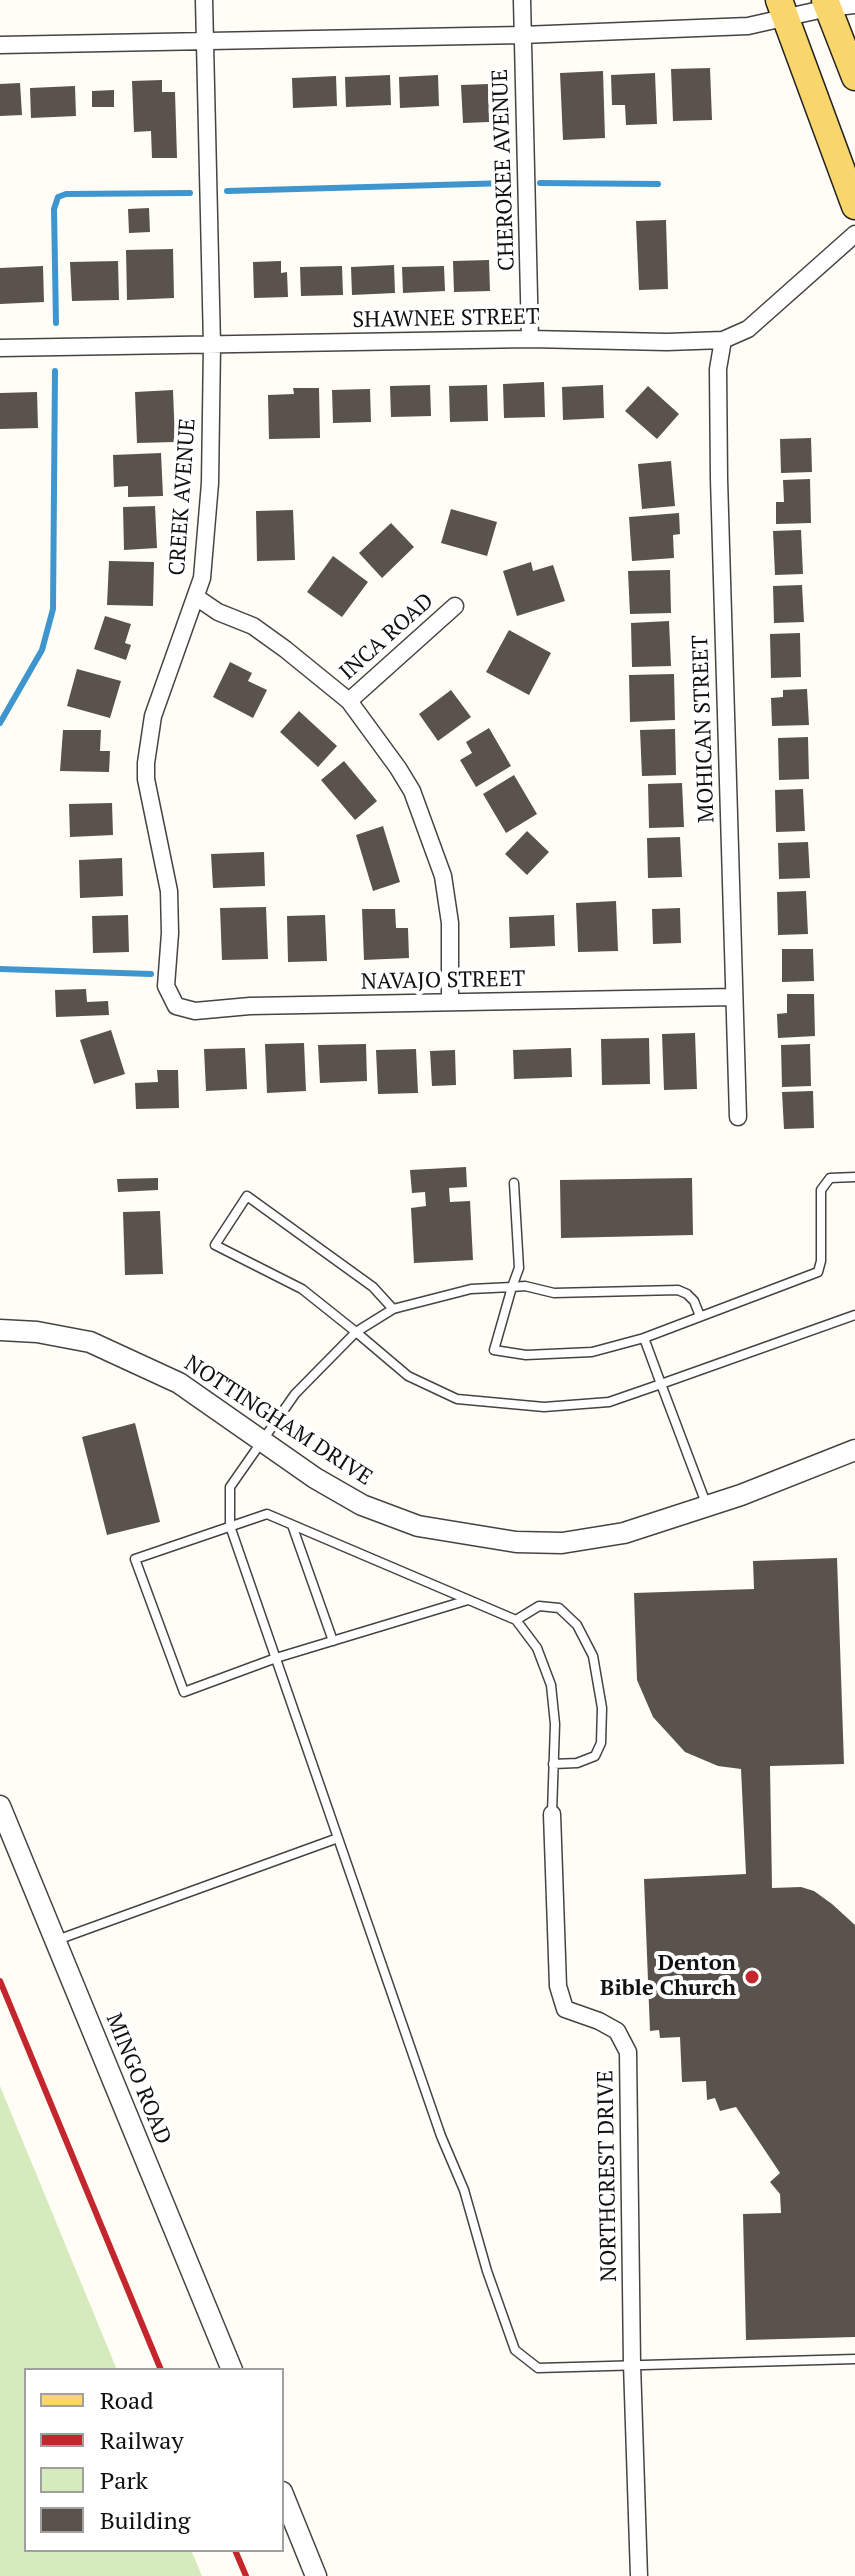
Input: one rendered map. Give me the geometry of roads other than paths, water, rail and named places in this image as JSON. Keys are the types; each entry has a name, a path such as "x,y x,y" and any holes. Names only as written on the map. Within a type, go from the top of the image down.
{"main road":[{"path":"827,4 855,77"},
{"path":"782,9 855,206"}],"street":[{"name":"CREEK AVENUE","path":"166,986 169,891 146,779 146,763 153,716 202,578 210,483 212,345 204,0"},
{"name":"CHEROKEE AVENUE","path":"522,0 530,339"},
{"path":"0,45 522,35 748,26 782,9 827,4 855,5"},
{"name":"SHAWNEE STREET","path":"0,348 530,339 723,340 748,329 855,234"},
{"name":"MOHICAN STREET","path":"723,340 718,369 719,479 738,1117"},
{"path":"196,597 218,612 253,626 349,701 398,768 412,791 443,876 450,923 450,1002"},
{"name":"INCA ROAD","path":"349,701 455,606"},
{"name":"NAVAJO STREET","path":"166,986 176,1006 195,1011 250,1006 734,997"},
{"name":"NOTTINGHAM DRIVE","path":"0,1330 37,1332 90,1342 179,1383 315,1478 362,1505 418,1526 516,1542 562,1543 624,1533 707,1507 855,1450"},
{"name":"MINGO ROAD","path":"0,1806 231,2368"},
{"name":"NORTHCREST DRIVE","path":"552,1814 558,1986 565,2009 617,2031 628,2052 632,2364 639,2576"},
{"path":"284,2497 316,2576"}],"lane":[{"path":"514,1183 519,1268 494,1350 526,1355 592,1352 644,1338 818,1272 821,1261 821,1190 830,1178 855,1177"},
{"path":"393,1309 373,1287 247,1196 215,1245 302,1289 408,1376 457,1399 544,1407 609,1402 855,1315"},
{"path":"700,1316 694,1301 678,1290 554,1293 525,1286 471,1289 393,1309 356,1332 295,1394 230,1487 230,1526 441,2136 464,2190 487,2271 515,2350 538,2368 855,2359"},
{"path":"644,1338 707,1507"},
{"path":"468,1600 276,1658 184,1692 135,1559 267,1514 516,1620 537,1648 551,1685 555,1724 552,1814"},
{"path":"292,1525 333,1641"},
{"path":"516,1620 539,1606 559,1608 577,1625 593,1656 602,1708 601,1743 595,1756 577,1763 553,1764"},
{"path":"56,1941 338,1838"}],"waterway":[{"path":"227,191 508,183"},
{"path":"540,183 658,184"},
{"path":"56,323 54,209 58,197 66,194 190,193"},
{"path":"0,723 42,650 53,609 55,371"},
{"path":"0,969 151,974"}],"railway":[{"path":"0,1981 160,2368"},
{"path":"236,2552 246,2576"}],"place":[{"name":"Denton Bible Church","path":"752,1977"}]}
